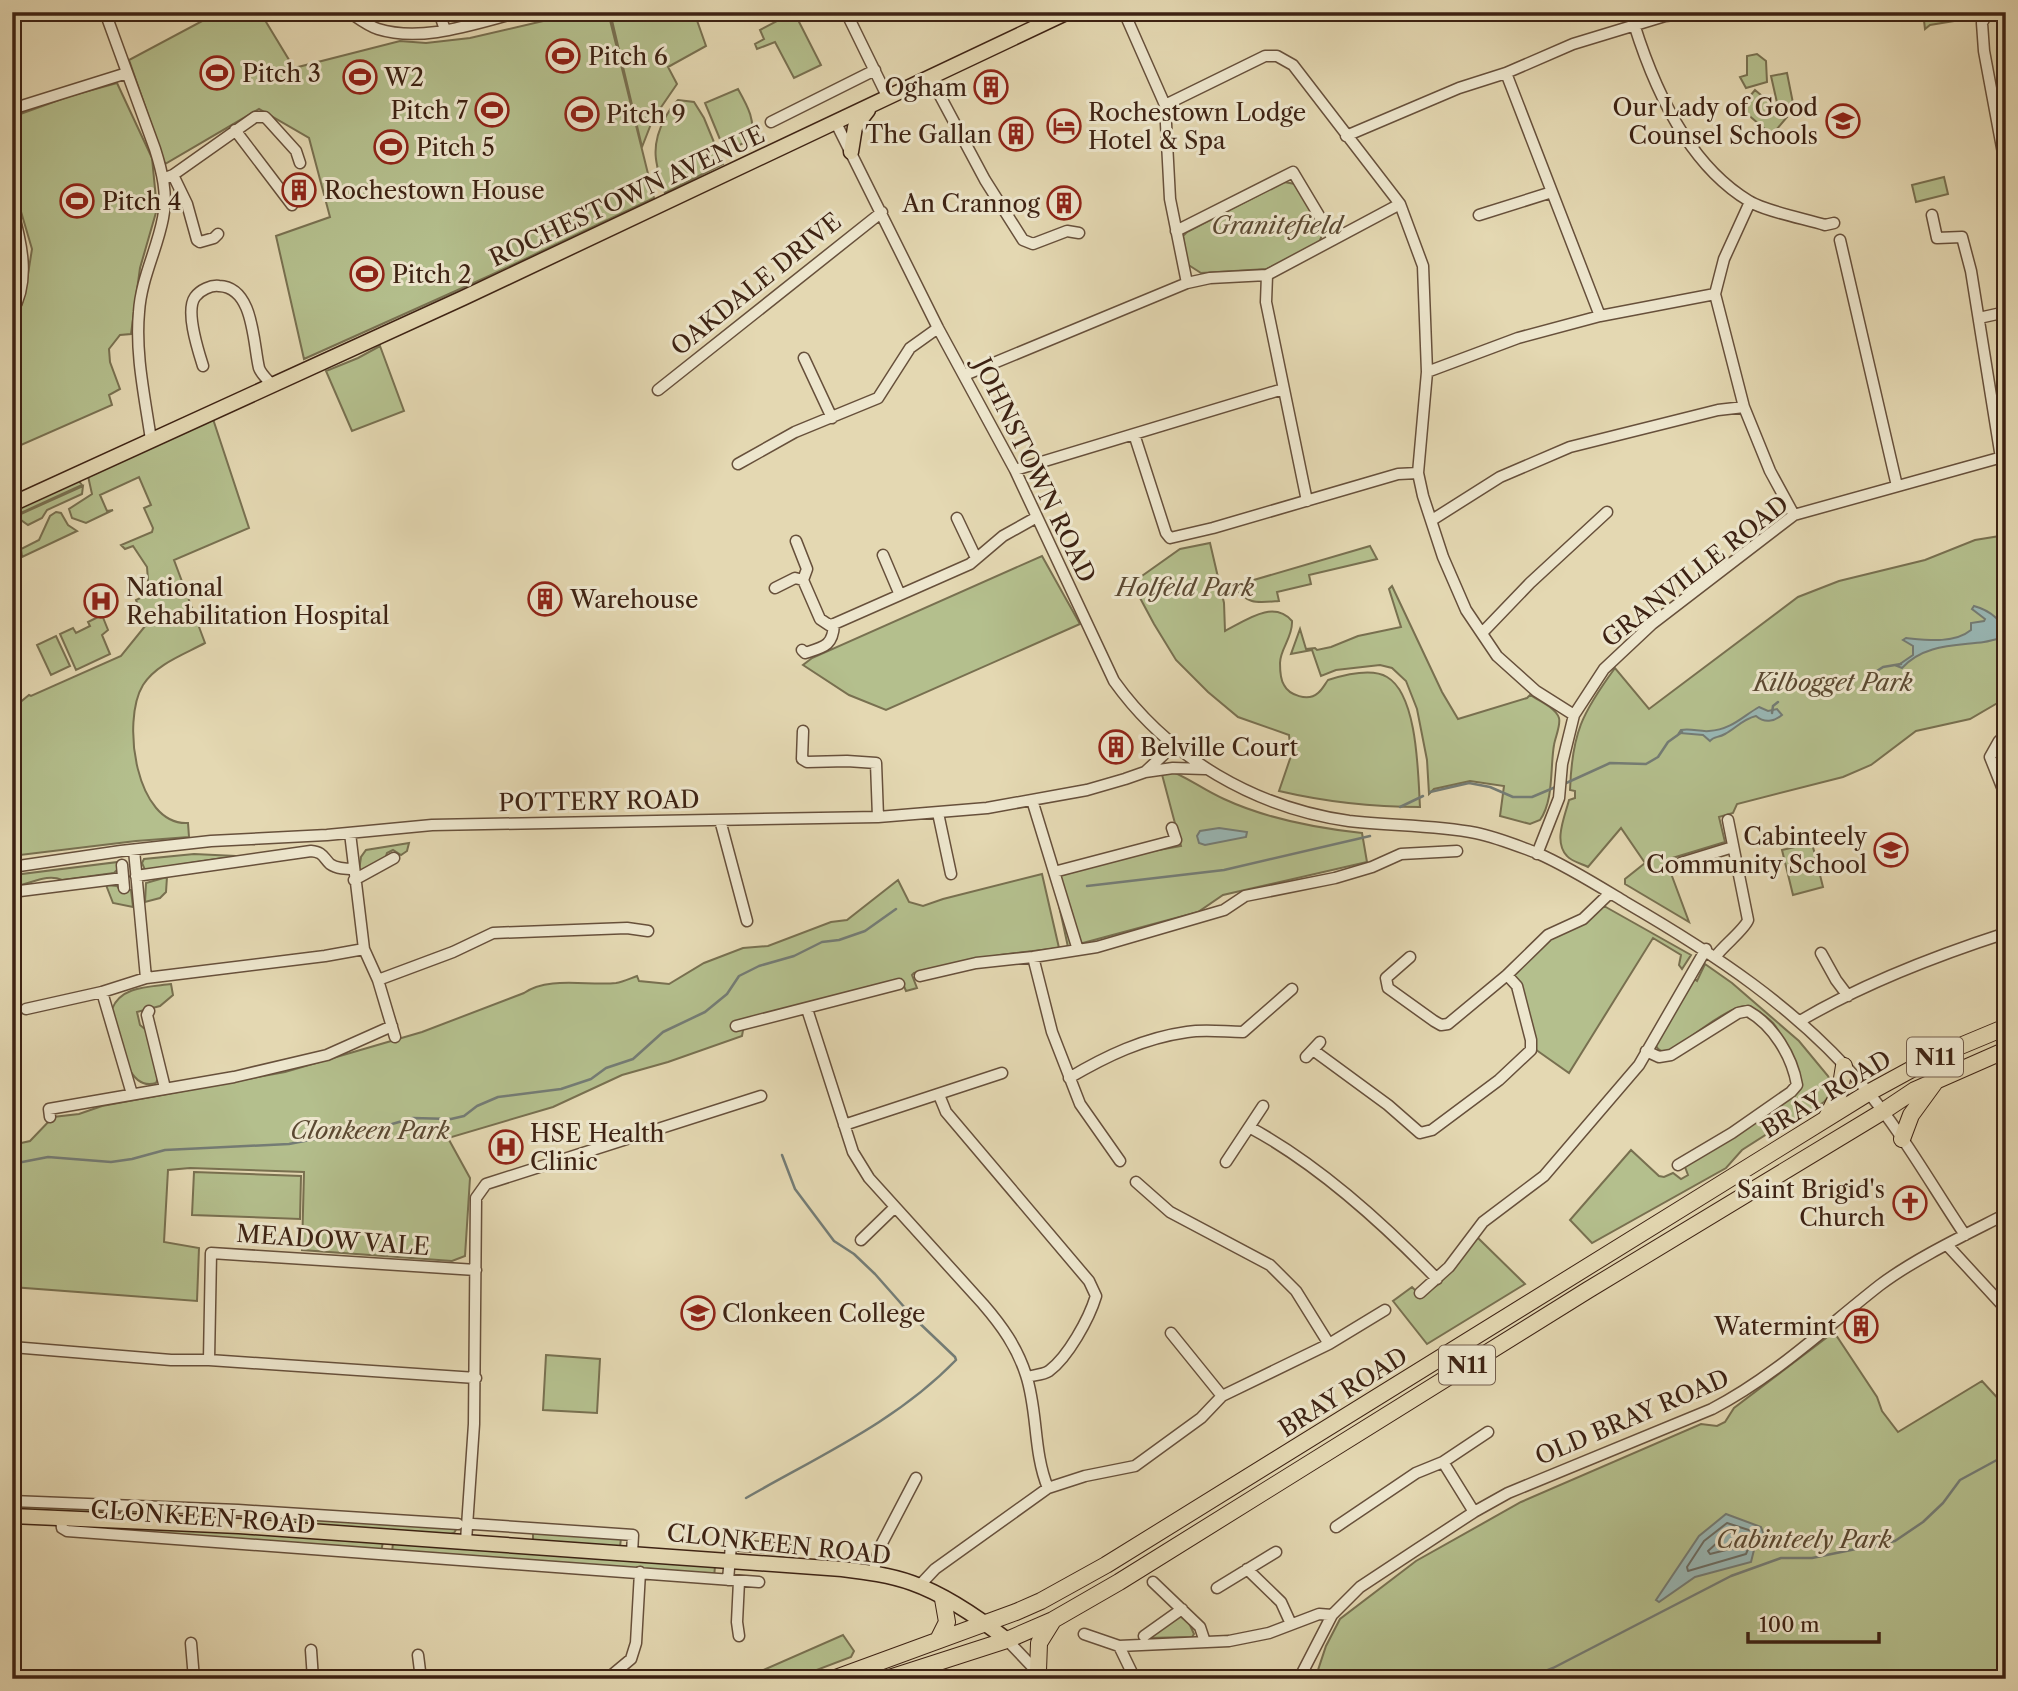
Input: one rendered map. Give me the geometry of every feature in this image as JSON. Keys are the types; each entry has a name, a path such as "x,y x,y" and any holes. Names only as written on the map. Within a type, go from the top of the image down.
{"highway":[{"name":"BRAY ROAD","path":"886,1679 996,1631 1868,1093 1934,1057 2006,1027"},
{"name":"BRAY ROAD","path":"833,1679 938,1640 1054,1620 1915,1090 2006,1050"},
{"path":"1826,1119 1840,1091 1844,1066"},
{"path":"1902,1139 1911,1115 1937,1080"},
{"name":"N11","path":"886,1659 904,1662 970,1642 1119,1582"},
{"path":"938,1640 947,1622 943,1599"},
{"path":"1041,1675 1039,1643 1054,1620"}],"main road":[{"name":"ROCHESTOWN AVENUE","path":"12,504 888,98 1036,19 1068,12"},
{"path":"851,152 855,127 871,106"},
{"name":"CLONKEEN ROAD","path":"12,1516 396,1536 873,1573 919,1586 996,1631"}],"street":[{"path":"105,12 168,177 187,204 197,240 200,242 215,239 218,234"},
{"path":"349,12 377,29 409,34 445,30 520,12"},
{"path":"439,12 445,30"},
{"path":"846,12 888,98"},
{"path":"1124,12 1165,105 1170,199 1187,283"},
{"path":"1346,136 1573,44 1665,16 1702,12"},
{"path":"1988,12 1982,23 1984,51 2001,108 2006,169"},
{"path":"1634,24 1660,93 1673,118 1716,173 1750,202 1825,225 1834,223"},
{"path":"1165,105 1265,56 1277,55 1293,65 1400,204 1423,266 1427,372 1418,473 1443,557 1466,610 1497,656 1526,682 1574,715"},
{"path":"771,122 875,70"},
{"path":"12,109 127,73"},
{"path":"1506,73 1600,316"},
{"path":"930,77 985,180 1023,240 1033,244 1067,231 1079,233"},
{"path":"151,440 139,342 139,310 142,287 164,216 168,177 250,119 265,117 296,151 300,163"},
{"name":"JOHNSTOWN ROAD","path":"836,122 938,327 1015,470 1114,681 1148,723 1205,769 1264,798 1349,821 1422,825 1475,833 1537,854 1610,893 1711,953 1800,1021 1844,1066 1902,1139 1965,1235"},
{"path":"235,130 292,205"},
{"path":"1176,231 1293,172 1333,239"},
{"path":"1479,215 1552,192"},
{"path":"1750,202 1724,258 1715,294 1744,407 1770,471 1794,515"},
{"path":"965,374 1187,283 1210,278 1267,275 1400,204"},
{"path":"12,208 20,238 23,265 21,290 12,312"},
{"name":"OAKDALE DRIVE","path":"658,390 882,212"},
{"path":"1932,215 1937,238 1962,237 1971,271 2003,457"},
{"path":"1840,240 1898,486"},
{"path":"1267,275 1266,302 1307,501"},
{"path":"203,366 193,327 193,300 204,289 213,286 226,287 236,291 243,300 260,370 272,385"},
{"path":"1427,372 1518,338 1600,316 1715,294"},
{"path":"1979,318 2006,312"},
{"path":"738,464 795,432 878,398 910,348 938,327"},
{"path":"804,358 832,418"},
{"path":"1015,470 1283,389"},
{"path":"1432,520 1500,478 1570,447 1694,415 1744,407"},
{"path":"1134,434 1166,533 1170,538 1398,474 1418,473"},
{"name":"GRANVILLE ROAD","path":"1537,854 1554,815 1560,789 1560,774 1574,715 1595,681 1616,656 1653,624 1794,515 2003,457"},
{"path":"1482,633 1530,583 1607,512"},
{"path":"796,541 807,569 803,580 820,619 829,625 968,565 1003,536 1037,517"},
{"path":"957,518 978,556"},
{"path":"883,555 900,595"},
{"path":"775,588 795,578 803,580"},
{"path":"802,650 804,653 828,643 833,638 834,624"},
{"path":"803,731 803,759 807,762 876,763 877,817"},
{"path":"2006,740 1999,741 1990,757 2006,797"},
{"name":"POTTERY ROAD","path":"12,867 211,841 351,833 432,825 877,817 987,808 1087,790 1145,772 1174,745"},
{"path":"1145,772 1173,768 1205,769"},
{"path":"1032,800 1078,950"},
{"path":"938,813 951,874"},
{"path":"720,820 747,921"},
{"path":"1420,1293 1437,1279 1483,1222 1544,1176 1639,1065 1711,953 1746,926 1748,920 1728,820"},
{"path":"1054,872 1176,839 1172,828"},
{"path":"50,1117 49,1110 234,1077 327,1055 394,1032 378,980 364,949 351,833"},
{"path":"1681,863 1733,847"},
{"path":"134,850 146,978"},
{"path":"920,976 976,963 1097,947 1224,910 1245,896 1335,877 1372,867 1401,854 1457,850"},
{"path":"136,876 311,851 318,851 331,865 354,874 394,858"},
{"path":"12,892 123,883 122,865"},
{"path":"1410,957 1386,978 1388,988 1441,1025 1448,1024 1507,975 1548,935 1583,919 1610,893"},
{"path":"378,980 453,952 493,933 628,928 648,932"},
{"path":"1800,1021 1923,961 2006,933"},
{"path":"26,1009 102,992 146,978 364,949"},
{"path":"1821,953 1848,996"},
{"path":"1032,957 1052,1032 1080,1104 1120,1161"},
{"path":"1313,1050 1388,1105 1420,1133 1432,1130 1499,1080 1531,1050 1531,1040 1517,986 1507,975"},
{"path":"736,1026 899,984"},
{"path":"1069,1078 1107,1056 1138,1044 1188,1031 1243,1031 1293,989"},
{"path":"102,992 132,1094"},
{"path":"807,1009 853,1152 869,1178 1002,1326 1015,1348 1027,1377 1041,1472 1048,1489"},
{"path":"149,1011 165,1088"},
{"path":"1646,1051 1659,1057 1671,1055 1738,1013 1748,1011 1773,1031 1795,1075 1797,1085 1791,1092 1678,1166"},
{"path":"844,1125 1002,1073"},
{"path":"939,1095 946,1112 1090,1281 1096,1296 1092,1310 1061,1359 1047,1373 1027,1377"},
{"path":"466,1541 475,1378 476,1198 486,1184 761,1096"},
{"path":"1226,1162 1263,1106"},
{"path":"1249,1127 1307,1162 1413,1254 1437,1279"},
{"path":"1136,1182 1170,1212 1270,1265 1296,1291 1329,1344"},
{"path":"861,1240 894,1208"},
{"name":"OLD BRAY ROAD","path":"1299,1679 1332,1615 1360,1587 1474,1512 1526,1485 1721,1404 1751,1388 1900,1272 2006,1214"},
{"path":"1948,1246 2006,1309"},
{"name":"MEADOW VALE","path":"209,1360 211,1253 476,1270"},
{"path":"919,1586 935,1569 1048,1489 1085,1476 1135,1466 1201,1418 1222,1396 1329,1344 1384,1310"},
{"path":"1171,1333 1222,1396"},
{"path":"12,1347 171,1360 209,1360 475,1378"},
{"path":"1336,1527 1416,1473 1443,1462 1488,1432"},
{"path":"1443,1462 1474,1512"},
{"path":"873,1573 880,1548 916,1478"},
{"name":"CLONKEEN ROAD","path":"12,1501 239,1510 458,1524"},
{"name":"CLONKEEN ROAD","path":"239,1510 239,1526"},
{"name":"CLONKEEN ROAD","path":"61,1518 62,1528 67,1531 395,1553 759,1582"},
{"name":"CLONKEEN ROAD","path":"473,1524 634,1535 632,1553"},
{"path":"395,1553 396,1536"},
{"path":"739,1636 734,1581 729,1560 730,1548 735,1544 787,1549"},
{"path":"1217,1588 1276,1552"},
{"path":"1247,1569 1281,1602 1290,1624"},
{"path":"607,1679 631,1659 636,1643 640,1572"},
{"path":"1153,1582 1200,1627 1205,1643"},
{"path":"1144,1636 1182,1609"},
{"path":"1084,1634 1119,1646 1205,1643 1244,1640 1319,1614 1332,1615"},
{"path":"996,1631 1041,1675"},
{"path":"191,1643 194,1679"},
{"path":"1119,1646 1135,1679"},
{"path":"311,1650 313,1679"},
{"path":"418,1655 421,1679"}],"green space":[{"path":"219,12 260,12 294,68 400,41 426,43 470,38 556,18 569,12 608,12 654,198 304,359 276,236 330,217 309,138 259,109 165,164 129,60"},
{"path":"610,12 694,12 706,46 668,67 677,84 653,119 642,147"},
{"path":"794,12 821,65 794,78 775,42 757,49 755,44 764,39 760,30"},
{"path":"1923,12 1976,12 1972,18 1930,25 1925,29"},
{"path":"1757,54 1766,61 1767,82 1746,88 1740,77 1747,75 1747,56"},
{"path":"1787,73 1793,103 1778,107 1771,76"},
{"path":"117,83 152,158 157,209 140,268 131,334 120,335 109,349 110,362 120,389 109,395 112,405 12,449 12,321 19,313 25,293 32,249 12,181 12,117 70,96"},
{"path":"738,89 750,114 752,133 750,140 729,150 724,149 705,103"},
{"path":"1755,90 1787,117 1772,135 1740,108"},
{"path":"678,100 694,102 704,118 723,164 665,193 657,164 657,137 665,118"},
{"path":"1944,177 1948,194 1916,202 1912,185"},
{"name":"Granitefield","path":"1284,182 1295,184 1323,232 1319,243 1267,269 1201,273 1187,264 1183,236 1187,232"},
{"path":"380,346 404,411 352,431 326,371"},
{"name":"National Rehabilitation Hospital","path":"213,419 249,528 174,560 205,643 155,671 143,685 136,701 133,722 138,769 145,790 156,808 170,819 188,823 189,837 20,855 12,850 12,709 29,695 121,656 146,625 136,600 149,594 147,567 133,546 125,549 121,545 152,532 153,528 144,508 151,505 139,477 100,495 107,511 113,510 86,523 72,518 69,509 92,494 88,476"},
{"path":"78,480 82,485 12,517 12,508"},
{"path":"83,486 82,494 47,510 42,518 28,525 18,518 12,521 12,518"},
{"path":"56,512 61,513 68,525 77,531 22,557 21,549 39,540 50,516"},
{"name":"Kilbogget Park","path":"2006,535 2006,698 1970,719 1916,731 1871,765 1843,777 1737,804 1733,813 1719,817 1725,842 1666,860 1689,922 1625,884 1625,879 1645,863 1621,828 1588,867 1567,856 1560,836 1569,800 1575,798 1575,791 1570,790 1576,738 1594,698 1615,668 1649,709 1798,597 1839,581 1925,560 1975,540"},
{"name":"Holfeld Park","path":"1210,543 1224,603 1225,631 1268,612 1284,615 1292,621 1280,663 1280,674 1286,689 1299,696 1314,696 1328,680 1366,673 1381,674 1397,686 1411,718 1420,807 1349,803 1279,791 1291,756 1289,735 1238,717 1208,692 1176,660 1132,583 1180,549"},
{"path":"1370,546 1377,559 1309,575 1311,584 1277,592 1279,601 1248,600 1233,586"},
{"path":"1042,556 1080,624 886,710 849,695 803,665 812,658"},
{"path":"1392,586 1442,692 1458,719 1530,695 1557,714 1559,724 1554,745 1550,794 1540,820 1530,824 1500,816 1504,786 1470,781 1434,789 1429,794 1427,760 1417,709 1406,681 1392,668 1380,665 1336,670 1321,676 1312,650 1291,654 1300,629 1306,649 1317,650 1358,636 1401,627 1389,589"},
{"path":"102,615 108,630 102,635 110,654 76,670 60,634 73,628 76,633 90,626 88,622"},
{"path":"56,636 70,666 51,675 37,645"},
{"path":"1160,767 1257,812 1309,825 1362,833 1367,862 1223,895 1198,912 1068,947 1055,887 1062,875 1142,853 1181,846"},
{"path":"409,843 407,851 401,855 393,850 387,853 385,859 363,871 359,870 361,857 366,850"},
{"path":"1812,843 1823,887 1793,895 1782,850"},
{"path":"194,854 236,856 145,870 142,863 144,859"},
{"path":"118,862 118,869 114,873 62,880 45,878 15,886 12,884 14,875"},
{"name":"Clonkeen Park","path":"1042,874 1059,948 1000,955 914,973 912,975 917,988 906,991 901,979 745,1019 742,1036 622,1075 553,1107 448,1138 470,1178 465,1256 452,1261 302,1250 304,1172 190,1168 168,1170 164,1242 199,1248 197,1301 12,1287 12,1145 30,1141 53,1117 285,1072 422,1032 545,985 616,983 637,976 639,981 669,984 704,963 743,948 768,946 831,922 847,920 898,880 909,902 923,906"},
{"path":"167,877 166,892 160,898 145,902 146,883"},
{"path":"106,885 117,886 120,890 131,890 133,907 113,903"},
{"path":"1604,906 1691,955 1682,969 1679,965 1681,955 1653,938 1569,1073 1532,1047 1514,974 1557,933"},
{"path":"1705,964 1732,983 1799,1041 1828,1076 1832,1084 1828,1097 1791,1123 1778,1127 1742,1150 1726,1168 1592,1243 1570,1220 1631,1150 1659,1176 1673,1173 1681,1179 1688,1175 1685,1167 1688,1163 1735,1136 1800,1077 1777,1028 1764,1015 1745,1006 1718,1018 1671,1052 1658,1049 1656,1045 1693,978 1697,981"},
{"path":"171,984 173,995 160,1006 137,1012 140,1025 146,1030 158,1078 156,1083 145,1084 136,1079 124,1058 112,1009 116,1001 129,992"},
{"path":"194,1172 301,1176 300,1219 192,1215"},
{"path":"1477,1237 1525,1284 1427,1344 1393,1301 1412,1287 1421,1296 1439,1284"},
{"name":"Cabinteely Park","path":"1834,1332 1877,1397 1882,1411 1898,1432 1982,1381 2003,1404 2006,1403 2006,1679 1315,1679 1326,1646 1340,1619 1416,1561 1521,1502 1701,1424 1717,1426 1725,1422 1734,1408"},
{"path":"546,1355 600,1359 597,1413 543,1410"},
{"path":"12,1505 174,1512 175,1517 12,1509"},
{"path":"244,1516 457,1528 454,1533 448,1535 244,1521"},
{"path":"72,1524 179,1527 383,1542 381,1552 72,1530"},
{"path":"533,1531 621,1538 620,1547 533,1542"},
{"path":"393,1542 715,1566 714,1578 392,1553"},
{"path":"1180,1616 1189,1623 1194,1634 1192,1637 1147,1638"},
{"path":"843,1635 854,1651 851,1657 793,1679 743,1679"}],"water":[{"path":"1974,606 1996,618 2003,627 2006,638 1930,650 1902,668 1897,666 1913,655 1913,646 1903,640 1906,638 1940,640 1956,637 1971,630 1971,623 1984,621 1985,619 1972,609"},
{"path":"1759,707 1768,711 1777,709 1782,715 1769,721 1751,717 1710,741 1703,735 1679,733 1681,730 1706,731 1724,728"},
{"path":"1219,828 1247,832 1246,837 1205,845 1199,843 1197,836 1200,831"},
{"path":"1726,1514 1761,1527 1764,1535 1755,1546 1751,1562 1695,1577 1659,1602 1656,1600 1699,1536"}],"waterway":[{"path":"1874,673 1883,667 1901,664"},
{"path":"1818,686 1832,676"},
{"path":"1772,713 1773,706 1778,702"},
{"path":"1564,784 1610,763 1646,764 1658,757 1668,742 1682,732"},
{"path":"1430,792 1469,783 1490,787 1513,797 1532,797 1558,786"},
{"path":"1400,807 1423,796"},
{"path":"1087,886 1224,870 1370,836"},
{"path":"12,1164 48,1157 111,1162 165,1150 289,1144 413,1118 451,1119 464,1116 477,1106 498,1097 561,1089 591,1079 606,1068 633,1059 663,1032 705,1012 727,994 739,976 759,966 794,956 822,942 839,940 865,931 896,909"},
{"path":"746,1498 882,1420 933,1382 956,1360 875,1274 854,1254 834,1241 795,1189 782,1155"},
{"path":"1525,1679 1553,1668 1731,1576 1781,1558 1812,1558 1895,1541 1923,1522 1943,1503 1960,1480 2006,1455"}],"place":[{"name":"Pitch 6","path":"563,56"},
{"name":"Pitch 3","path":"217,73"},
{"name":"W2","path":"360,77"},
{"name":"Ogham","path":"991,87"},
{"name":"Pitch 7","path":"492,110"},
{"name":"Pitch 9","path":"582,114"},
{"name":"Our Lady of Good Counsel Schools","path":"1843,121"},
{"name":"Rochestown Lodge Hotel & Spa","path":"1064,126"},
{"name":"The Gallan","path":"1016,134"},
{"name":"Pitch 5","path":"391,147"},
{"name":"Rochestown House","path":"299,190"},
{"name":"Pitch 4","path":"77,201"},
{"name":"An Crannog","path":"1064,203"},
{"name":"Pitch 2","path":"367,274"},
{"name":"Warehouse","path":"545,599"},
{"name":"National Rehabilitation Hospital","path":"101,601"},
{"name":"Belville Court","path":"1116,747"},
{"name":"Cabinteely Community School","path":"1891,850"},
{"name":"HSE Health Clinic","path":"506,1147"},
{"name":"Saint Brigid's Church","path":"1910,1203"},
{"name":"Clonkeen College","path":"698,1313"},
{"name":"Watermint","path":"1861,1326"}]}
